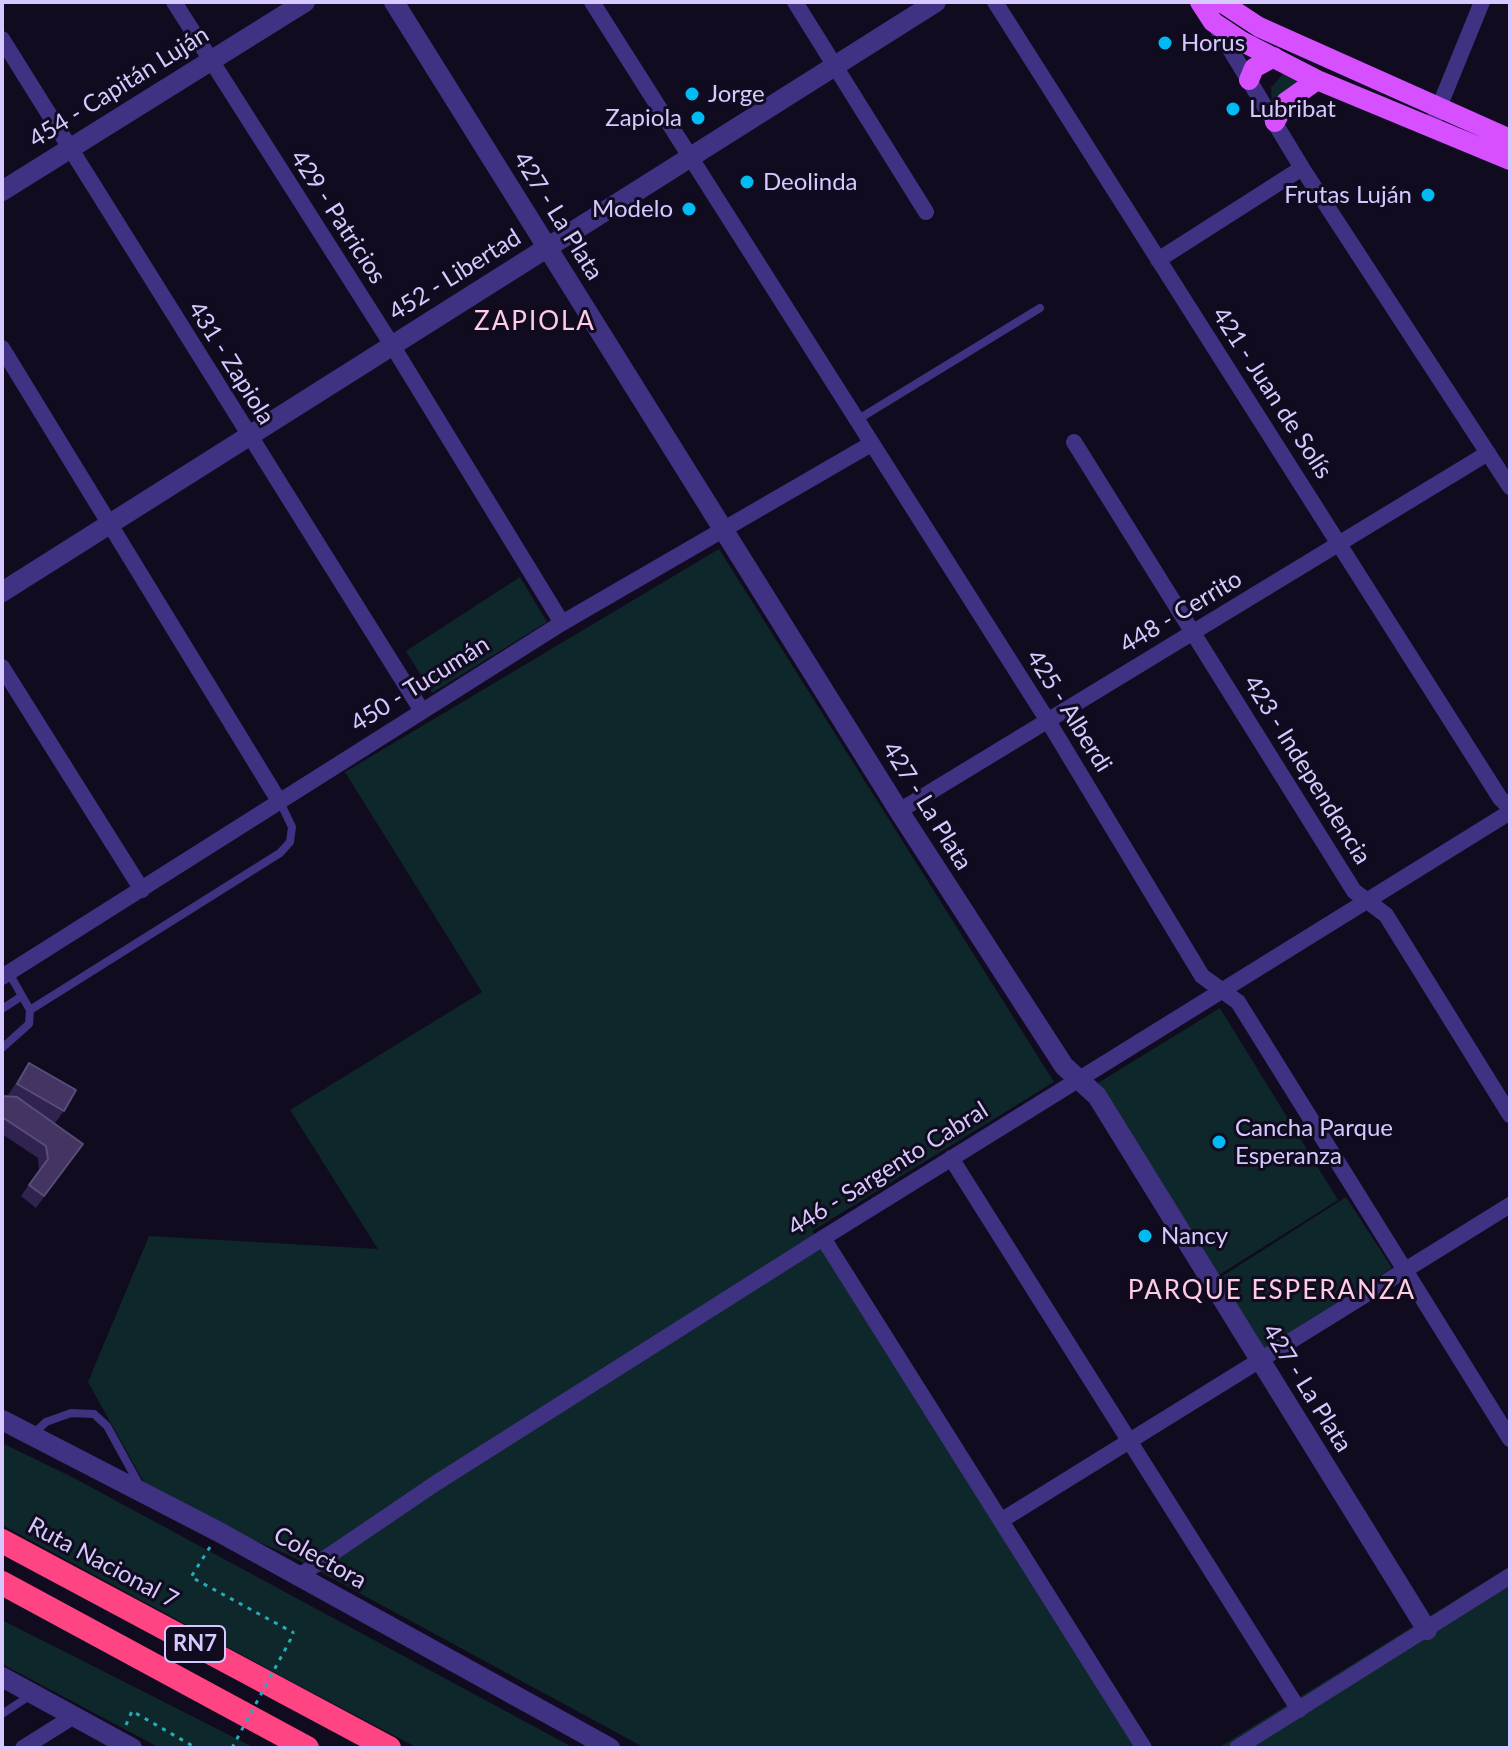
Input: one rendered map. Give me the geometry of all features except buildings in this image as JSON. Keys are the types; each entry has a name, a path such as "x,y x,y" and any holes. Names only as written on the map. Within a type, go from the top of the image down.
{"highway":[{"name":"Ruta Nacional 7","path":"2,1541 389,1748"},
{"name":"RN7","path":"2,1583 307,1748"}],"main road":[{"path":"1200,2 1259,27 1510,160"},
{"path":"1220,10 1274,57 1317,80 1510,139"},
{"path":"1249,80 1254,68 1274,57"},
{"path":"1275,122 1286,102 1317,80"}],"street":[{"name":"429 - Patricios","path":"174,2 392,345 562,623"},
{"name":"454 - Capitán Luján","path":"2,191 305,2"},
{"name":"427 - La Plata","path":"394,2 899,811 1064,1066 1097,1096 1427,1630"},
{"name":"425 - Alberdi","path":"592,2 1048,721 1202,976 1238,1002 1510,1439"},
{"path":"795,2 926,212"},
{"name":"452 - Libertad","path":"2,592 546,248 691,160 936,2"},
{"name":"421 - Juan de Solís","path":"995,2 1510,810"},
{"path":"1435,118 1482,2"},
{"path":"1220,10 1249,80 1302,168 1510,487"},
{"name":"431 - Zapiola","path":"2,39 422,711"},
{"path":"1158,260 1302,168"},
{"path":"2,348 279,801"},
{"name":"423 - Independencia","path":"1074,442 1354,891 1386,915 1510,1115"},
{"name":"450 - Tucumán","path":"4,971 142,890 562,623 871,444"},
{"name":"448 - Cerrito","path":"899,811 1488,453"},
{"path":"2,667 142,890"},
{"name":"446 - Sargento Cabral","path":"299,1576 436,1483 823,1238 1510,810"},
{"path":"951,1158 1299,1710"},
{"path":"1002,1520 1130,1438 1261,1363 1405,1268 1510,1205"},
{"path":"823,1238 1144,1748"},
{"name":"Colectora","path":"2,1420 219,1532 610,1748"},
{"path":"1237,1748 1510,1576"},
{"path":"2,1677 132,1748"},
{"path":"23,1748 74,1716"}],"lane":[{"path":"857,421 1040,308"},
{"path":"30,1010 280,853 290,842 292,827 279,801"},
{"path":"2,1048 29,1024 30,1010 4,971"},
{"path":"2,1009 22,996"},
{"path":"31,1436 46,1422 71,1413 94,1414 107,1426 145,1494"},
{"path":"2,1714 32,1693"}],"path":[{"path":"219,1532 191,1577 294,1633 232,1748"},
{"path":"132,1711 196,1748"}],"green space":[{"path":"1286,71 1299,82 1278,107 1272,105 1271,87"},
{"path":"719,549 1054,1082 812,1231 1140,1748 645,1748 293,1557 151,1495 88,1382 149,1236 378,1249 290,1110 482,992 345,772"},
{"path":"520,577 547,622 432,693 406,651"},
{"name":"Cancha Parque Esperanza","path":"1220,1008 1338,1200 1219,1275 1098,1083"},
{"path":"1346,1197 1392,1268 1264,1350 1218,1279"},
{"path":"2,1443 72,1477 574,1748 418,1748 294,1683 2,1525"},
{"path":"1510,1566 1510,1748 1218,1748"},
{"path":"2,1620 255,1748 160,1748 2,1664"}],"place":[{"name":"Horus","path":"1165,43"},
{"name":"Jorge","path":"692,94"},
{"name":"Lubribat","path":"1233,109"},
{"name":"Zapiola","path":"698,118"},
{"name":"Deolinda","path":"747,182"},
{"name":"Frutas Luján","path":"1428,195"},
{"name":"Modelo","path":"689,209"},
{"name":"Cancha Parque Esperanza","path":"1219,1142"},
{"name":"Nancy","path":"1145,1236"}],"district":[{"name":"ZAPIOLA","path":"535,322"},
{"name":"PARQUE ESPERANZA","path":"1272,1291"}]}
